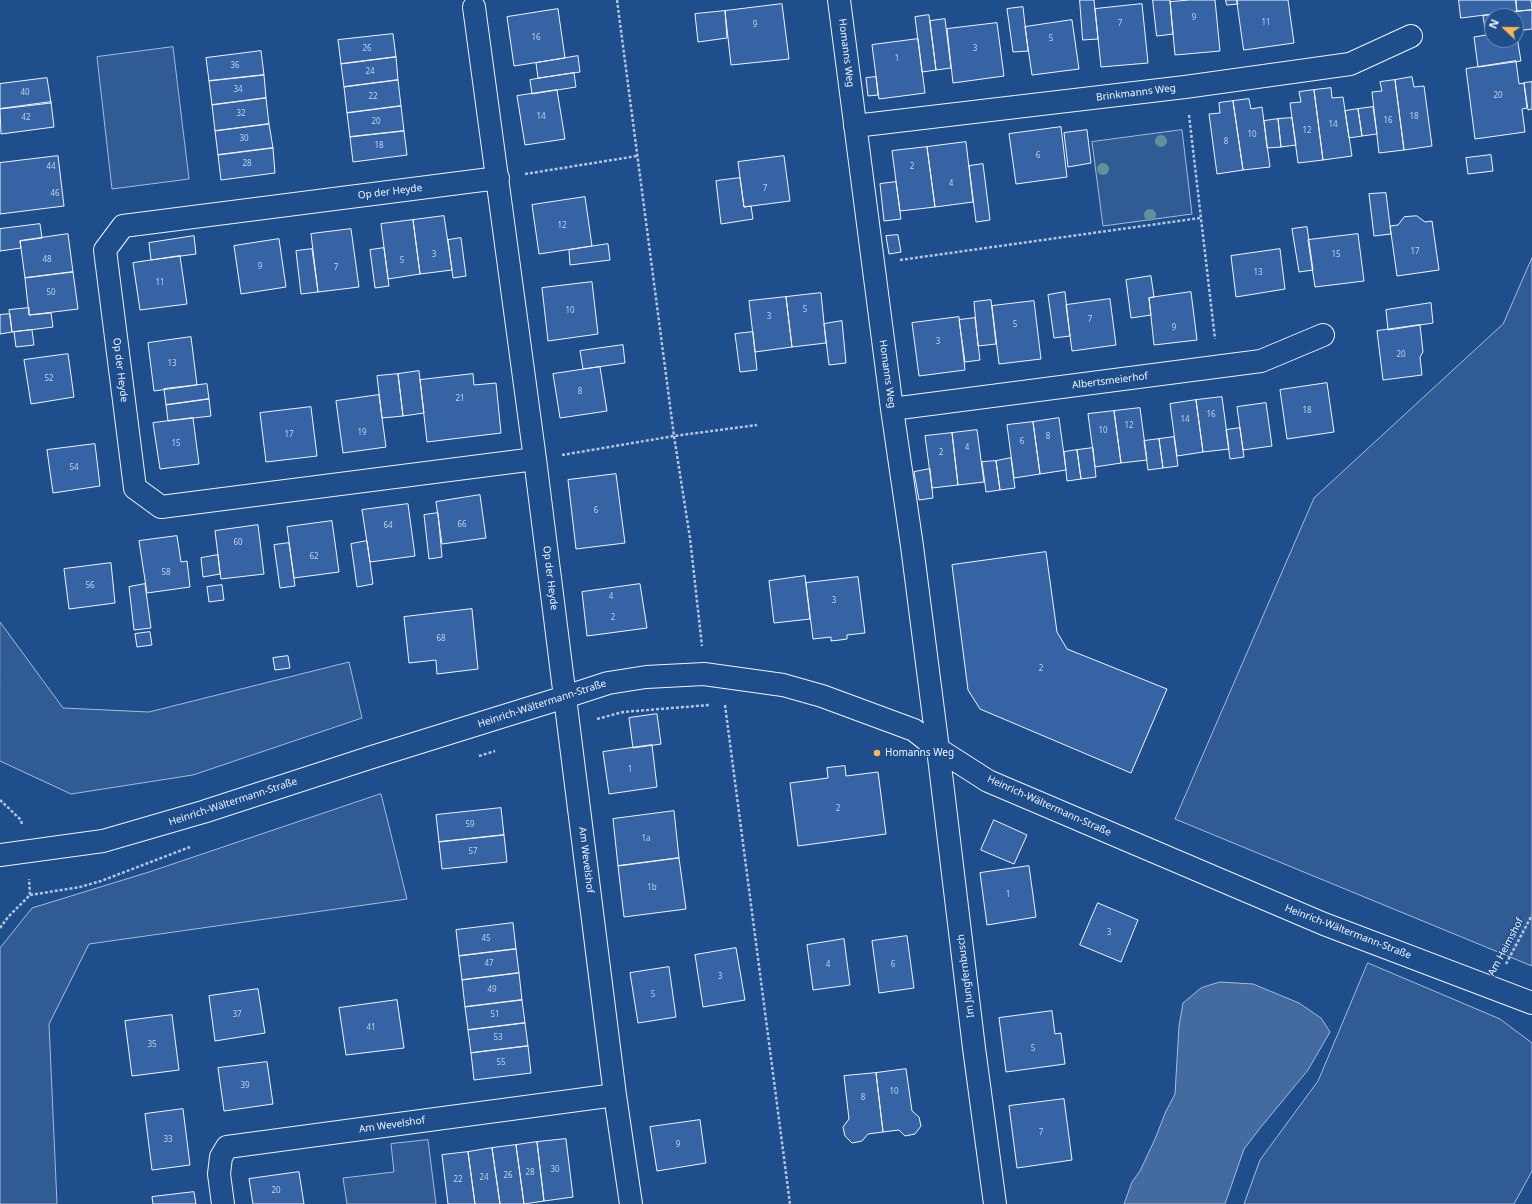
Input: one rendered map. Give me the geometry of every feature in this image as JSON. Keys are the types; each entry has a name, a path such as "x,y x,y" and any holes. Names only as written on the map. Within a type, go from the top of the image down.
{"street":[{"name":"Homanns Weg","path":"839,0 938,749"},
{"name":"Op der Heyde","path":"474,7 498,178 565,697"},
{"name":"Brinkmanns Weg","path":"855,126 1185,87 1350,64 1411,36"},
{"name":"Op der Heyde","path":"498,178 123,226 105,250 135,488 161,508 535,459"},
{"name":"Albertsmeierhof","path":"892,409 1261,361 1323,335"},
{"name":"Heinrich-Wältermann-Straße","path":"0,855 103,841 203,812 608,683 646,677 713,675 783,685 822,696 914,730 938,749 988,781 1324,924 1532,1003"},
{"name":"Am Wevelshof","path":"565,697 570,725 616,1095 632,1204"},
{"name":"Im Jungfernbusch","path":"938,749 974,1048 995,1204"},
{"name":"Am Wevelshof","path":"223,1204 219,1174 221,1157 228,1147 616,1095"}],"path":[{"path":"617,0 674,436 690,538 702,641 713,675 733,773 790,1204"},
{"path":"1185,87 1218,367"},
{"path":"498,178 637,156"},
{"path":"873,263 1200,218"},
{"path":"535,459 674,436 757,425"},
{"path":"30,895 80,887 141,867 182,850"},
{"name":"Am Heimshof","path":"1493,988 1532,915"}],"shaded area":[{"path":"173,47 189,179 112,189 97,57"},
{"path":"1182,130 1192,214 1103,226 1092,142"},
{"path":"1532,258 1532,966 1175,819 1314,498 1503,324"},
{"path":"0,622 63,708 149,712 349,662 362,718 193,775 71,794 0,761"},
{"path":"381,794 407,899 89,944 49,1024 57,1204 0,1204 0,948 32,908 149,872"},
{"path":"1368,963 1500,1019 1532,1043 1532,1171 1514,1204 1244,1204 1260,1160 1318,1081"},
{"path":"1220,982 1253,984 1299,1003 1321,1018 1330,1032 1308,1070 1244,1149 1225,1204 1124,1204 1132,1182 1140,1171 1175,1094 1179,1026 1183,1003 1201,988"},
{"path":"428,1140 436,1204 347,1204 343,1178 394,1172 391,1144"}],"building":[{"path":"1080,0 1094,0 1098,39 1083,40"},
{"path":"1153,0 1170,0 1173,34 1157,36"},
{"path":"1215,0 1220,51 1175,55 1170,2"},
{"path":"1226,0 1237,0 1238,4 1227,5"},
{"path":"1237,0 1288,0 1294,43 1244,50"},
{"path":"1459,0 1516,0 1517,8 1484,8 1484,15 1461,18"},
{"path":"1516,0 1531,0 1532,10 1524,11 1524,8 1517,8"},
{"path":"782,4 789,59 731,65 725,11"},
{"path":"1142,4 1148,63 1101,67 1095,9"},
{"path":"1023,7 1028,51 1013,52 1007,9"},
{"path":"558,9 565,58 514,66 507,17"},
{"path":"1532,10 1532,29 1524,30 1524,11"},
{"path":"725,11 727,38 698,42 695,14"},
{"path":"929,15 936,70 922,72 915,17"},
{"path":"945,19 951,68 936,70 930,21"},
{"path":"1072,20 1079,69 1032,75 1025,27"},
{"path":"997,23 1004,76 953,83 947,29"},
{"path":"393,34 396,57 341,64 338,40"},
{"path":"1484,35 1484,48 1519,48 1521,61 1478,67 1474,37"},
{"path":"918,39 925,93 879,99 872,45"},
{"path":"261,51 264,75 209,81 206,58"},
{"path":"578,56 580,72 538,78 536,63"},
{"path":"396,57 398,80 344,87 341,64"},
{"path":"1516,61 1519,84 1524,83 1527,108 1522,109 1525,132 1475,139 1466,69"},
{"path":"574,73 576,87 532,94 530,80"},
{"path":"264,75 266,98 212,105 209,81"},
{"path":"876,77 878,95 868,96 866,78"},
{"path":"1412,77 1414,87 1424,86 1432,146 1404,150 1395,80"},
{"path":"47,78 51,103 0,109 0,84"},
{"path":"398,80 401,106 347,113 344,87"},
{"path":"1395,80 1404,150 1379,153 1372,92 1382,91 1380,82"},
{"path":"1532,82 1532,109 1528,110 1524,83"},
{"path":"1331,88 1332,98 1343,97 1352,156 1323,160 1314,90"},
{"path":"557,90 565,139 525,145 517,96"},
{"path":"1314,90 1323,160 1298,163 1290,103 1301,102 1299,92"},
{"path":"266,98 269,124 215,131 212,105"},
{"path":"1249,99 1251,109 1262,107 1270,167 1243,170 1233,101"},
{"path":"1233,101 1243,170 1217,174 1209,114 1220,113 1219,103"},
{"path":"51,102 54,127 1,134 0,109"},
{"path":"401,106 404,131 350,137 347,113"},
{"path":"1373,107 1377,134 1362,136 1358,109"},
{"path":"1358,109 1362,136 1349,138 1345,111"},
{"path":"1292,118 1296,145 1281,147 1278,119"},
{"path":"1278,119 1281,147 1267,148 1264,121"},
{"path":"269,124 273,148 218,155 215,131"},
{"path":"1061,127 1067,177 1016,184 1009,134"},
{"path":"1087,130 1091,163 1068,167 1064,133"},
{"path":"404,131 407,155 353,162 350,137"},
{"path":"966,142 973,202 935,207 927,147"},
{"path":"927,147 935,207 900,211 892,151"},
{"path":"273,148 275,173 221,180 218,155"},
{"path":"1491,155 1493,171 1468,174 1466,158"},
{"path":"58,156 64,206 0,214 0,163"},
{"path":"784,156 790,201 744,207 738,162"},
{"path":"983,164 990,220 976,222 969,166"},
{"path":"740,178 744,207 751,206 753,219 721,224 716,181"},
{"path":"896,182 901,219 884,221 880,184"},
{"path":"1386,193 1391,234 1374,236 1369,194"},
{"path":"585,197 592,246 539,254 532,205"},
{"path":"444,216 452,270 420,274 413,220"},
{"path":"1417,216 1425,222 1432,221 1439,270 1397,276 1390,226 1398,225 1404,217"},
{"path":"413,220 420,274 388,279 381,224"},
{"path":"40,224 42,238 20,241 21,248 0,251 0,229"},
{"path":"1307,227 1313,270 1299,272 1292,229"},
{"path":"351,229 359,287 318,292 311,234"},
{"path":"68,234 73,272 25,278 20,241"},
{"path":"1358,234 1364,281 1315,287 1308,240"},
{"path":"898,235 901,252 889,254 886,236"},
{"path":"194,236 196,254 151,260 149,243"},
{"path":"461,238 466,276 453,278 448,240"},
{"path":"279,239 286,287 241,294 234,246"},
{"path":"608,244 610,260 570,265 569,250"},
{"path":"384,248 389,286 375,288 370,250"},
{"path":"312,249 318,292 301,294 296,251"},
{"path":"1280,249 1285,289 1236,297 1231,256"},
{"path":"180,256 187,304 140,310 133,263"},
{"path":"73,272 78,309 29,315 25,278"},
{"path":"1151,276 1154,297 1149,298 1151,315 1131,318 1126,280"},
{"path":"592,282 598,334 548,341 542,288"},
{"path":"1065,292 1070,336 1054,338 1048,295"},
{"path":"1191,292 1197,340 1154,345 1149,298"},
{"path":"821,293 826,343 792,347 786,297"},
{"path":"786,297 792,347 755,352 749,301"},
{"path":"1110,299 1116,345 1072,351 1066,305"},
{"path":"991,300 996,344 978,346 974,302"},
{"path":"1034,301 1041,359 999,364 992,306"},
{"path":"1431,303 1433,323 1388,330 1386,310"},
{"path":"29,308 29,315 51,313 53,327 12,332 9,310"},
{"path":"10,314 12,332 0,334 0,315"},
{"path":"959,317 965,370 919,376 912,323"},
{"path":"975,318 980,360 965,362 959,320"},
{"path":"842,321 846,363 829,365 824,324"},
{"path":"1420,325 1423,352 1420,357 1422,375 1383,380 1377,331"},
{"path":"32,330 34,345 16,347 14,332"},
{"path":"753,332 757,370 740,372 735,334"},
{"path":"191,337 197,385 154,391 148,343"},
{"path":"623,345 625,363 583,369 580,351"},
{"path":"68,354 74,397 31,404 24,360"},
{"path":"600,367 607,411 560,418 553,374"},
{"path":"419,371 424,413 403,416 398,374"},
{"path":"398,374 403,416 382,418 377,376"},
{"path":"473,374 474,385 496,383 501,433 427,442 420,380"},
{"path":"1327,383 1334,432 1287,439 1280,390"},
{"path":"207,384 209,399 166,405 164,389"},
{"path":"379,395 386,447 343,453 336,401"},
{"path":"1222,397 1229,449 1203,452 1196,400"},
{"path":"209,399 211,416 168,421 166,405"},
{"path":"1196,400 1203,452 1177,456 1170,404"},
{"path":"1266,403 1272,446 1243,450 1237,407"},
{"path":"311,407 317,456 266,462 260,413"},
{"path":"1140,408 1147,460 1121,463 1114,411"},
{"path":"1114,411 1121,463 1095,467 1088,414"},
{"path":"193,418 199,464 160,469 153,423"},
{"path":"1059,418 1066,470 1040,474 1033,422"},
{"path":"1033,422 1040,474 1014,478 1007,425"},
{"path":"1240,428 1244,457 1230,459 1226,430"},
{"path":"977,430 984,482 958,485 952,433"},
{"path":"952,433 958,485 932,488 925,436"},
{"path":"1174,437 1178,466 1163,468 1159,439"},
{"path":"1159,439 1163,468 1148,470 1144,441"},
{"path":"95,444 100,486 53,493 47,450"},
{"path":"1093,448 1096,477 1081,479 1077,450"},
{"path":"1077,450 1081,479 1067,481 1064,452"},
{"path":"1011,458 1015,488 1000,490 996,461"},
{"path":"996,461 1000,490 986,492 982,462"},
{"path":"930,469 933,498 919,500 914,472"},
{"path":"616,474 625,543 576,549 568,480"},
{"path":"480,495 486,538 442,544 436,502"},
{"path":"408,504 415,556 370,562 362,510"},
{"path":"438,513 442,557 429,559 424,515"},
{"path":"332,521 339,572 294,578 287,527"},
{"path":"258,525 264,574 221,579 215,531"},
{"path":"177,536 181,562 187,561 190,587 147,593 139,541"},
{"path":"367,541 373,584 357,587 351,544"},
{"path":"289,543 295,586 280,588 274,545"},
{"path":"1046,552 1057,632 1067,649 1167,689 1131,773 980,709 968,690 952,565"},
{"path":"218,555 220,574 203,577 201,558"},
{"path":"111,563 115,603 69,609 64,569"},
{"path":"805,576 810,619 774,623 769,581"},
{"path":"858,577 865,633 847,635 847,639 840,640 831,641 831,637 813,639 806,583"},
{"path":"145,584 151,628 134,630 129,587"},
{"path":"640,584 647,628 587,636 582,592"},
{"path":"222,585 224,600 209,602 207,587"},
{"path":"472,609 478,669 437,674 436,660 409,663 404,617"},
{"path":"150,632 152,645 137,647 135,634"},
{"path":"288,656 290,668 275,670 273,658"},
{"path":"657,714 661,744 633,748 629,718"},
{"path":"652,745 657,787 609,794 603,752"},
{"path":"845,766 846,776 878,772 886,834 798,846 790,783 828,778 827,768"},
{"path":"501,808 504,835 439,842 436,815"},
{"path":"674,811 679,858 618,866 613,819"},
{"path":"994,820 1027,835 1014,864 981,850"},
{"path":"504,835 507,862 442,869 439,842"},
{"path":"679,858 686,909 624,917 618,866"},
{"path":"1029,866 1036,917 987,925 980,873"},
{"path":"1098,903 1138,920 1121,962 1080,945"},
{"path":"513,923 516,949 459,956 456,930"},
{"path":"907,936 914,988 879,993 872,941"},
{"path":"844,939 850,985 813,990 807,945"},
{"path":"736,948 745,1000 703,1007 695,955"},
{"path":"516,949 519,973 462,980 459,956"},
{"path":"669,967 676,1017 638,1023 630,973"},
{"path":"519,973 522,1000 465,1007 462,980"},
{"path":"258,989 265,1033 215,1041 209,996"},
{"path":"397,1000 404,1048 346,1055 339,1008"},
{"path":"522,1000 525,1023 468,1030 465,1007"},
{"path":"1052,1011 1055,1034 1061,1033 1065,1064 1006,1072 999,1018"},
{"path":"172,1015 179,1070 132,1076 125,1021"},
{"path":"525,1023 528,1046 471,1053 468,1030"},
{"path":"528,1046 531,1073 474,1080 471,1053"},
{"path":"267,1062 273,1104 224,1111 218,1068"},
{"path":"906,1069 912,1111 919,1117 921,1126 915,1134 905,1136 899,1130 883,1132 876,1073"},
{"path":"876,1073 883,1132 868,1134 862,1141 852,1143 845,1136 843,1127 849,1119 844,1076"},
{"path":"1064,1099 1072,1160 1017,1168 1009,1106"},
{"path":"183,1109 190,1165 152,1170 145,1114"},
{"path":"700,1120 706,1163 657,1171 650,1127"},
{"path":"566,1139 573,1197 544,1201 537,1142"},
{"path":"537,1142 544,1201 524,1204 516,1145"},
{"path":"516,1145 524,1204 500,1204 492,1148"},
{"path":"492,1148 500,1204 475,1204 468,1152"},
{"path":"468,1152 475,1204 448,1204 442,1155"},
{"path":"299,1172 304,1204 253,1204 249,1179"},
{"path":"194,1192 196,1204 153,1204 152,1197"}],"place":[{"name":"Homanns Weg","path":"877,753"}]}
